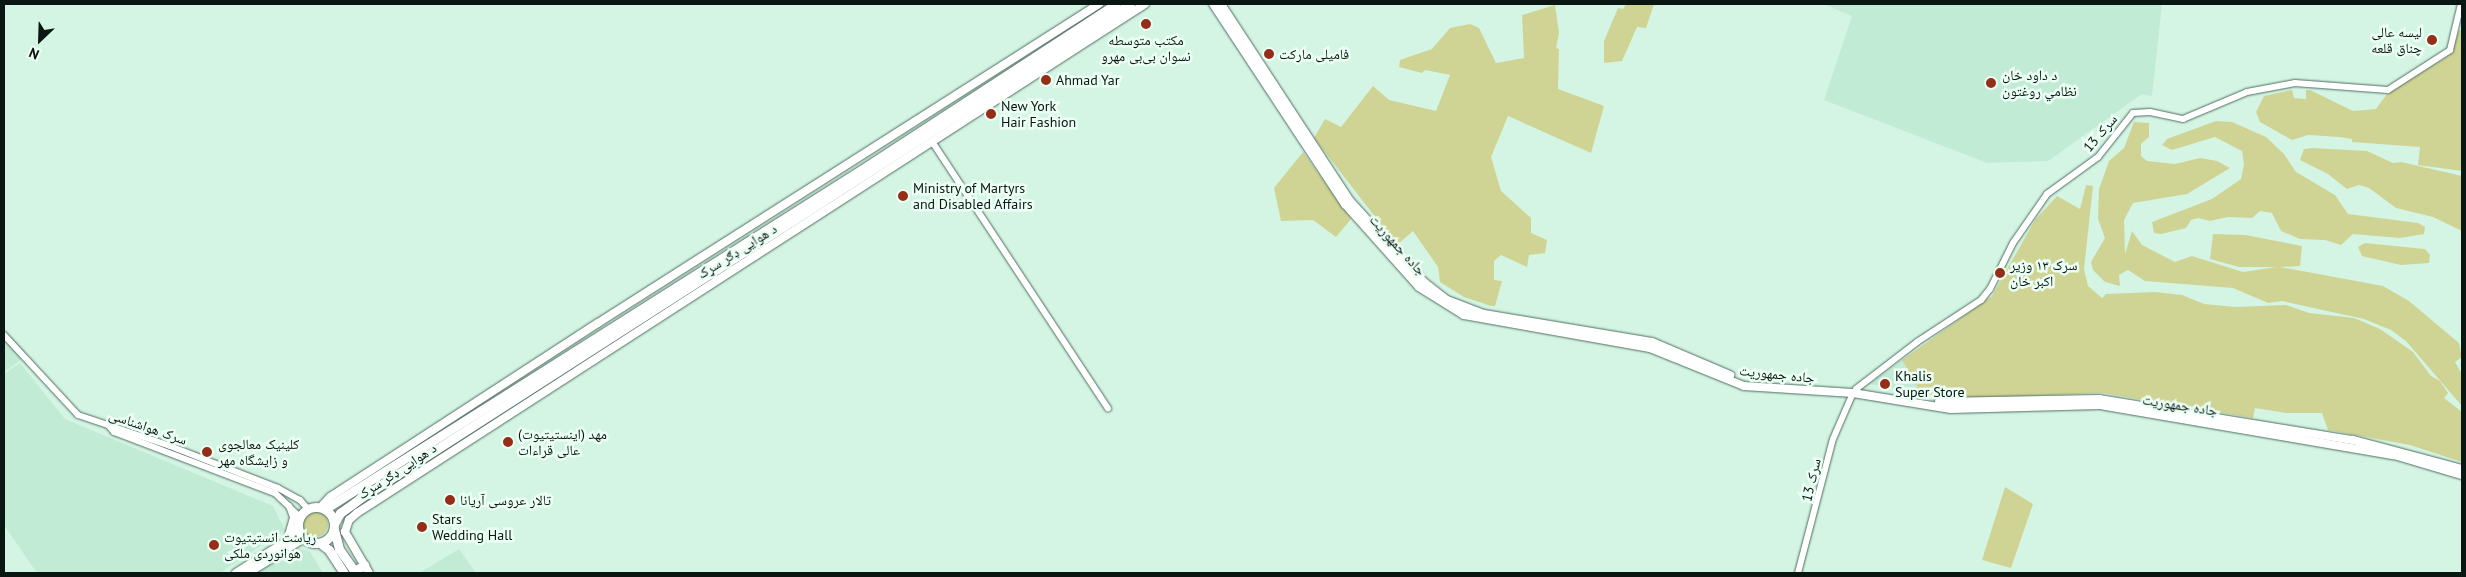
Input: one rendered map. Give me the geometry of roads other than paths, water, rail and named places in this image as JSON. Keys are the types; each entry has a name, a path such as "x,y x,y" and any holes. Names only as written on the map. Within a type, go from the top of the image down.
{"main road":[{"name":"د هوایی ډګر سړک","path":"323,508 330,497 598,323 1099,4"},
{"path":"236,573 285,542 308,508 323,508 861,170 1116,4"},
{"path":"320,543 329,538 340,513 359,499 1130,4"},
{"name":"د هوایی ډګر سړک","path":"364,565 348,540 346,526 357,514 414,475 933,143 1145,4"},
{"name":"جاده جمهوریت","path":"1213,4 1345,204 1418,287 1441,302 1482,320 1650,348 1744,386 1780,386"},
{"name":"جاده جمهوریت","path":"1221,4 1350,201 1425,283 1447,300 1484,314 1652,342 1747,382 1854,391 1952,404 2099,399 2353,440 2462,469"},
{"name":"جاده جمهوریت","path":"1854,391 1951,410 2100,405 2394,455 2462,475"},
{"path":"323,508 334,525 339,549 355,572 364,565 369,573"},
{"path":"299,522 304,538"},
{"path":"248,573 304,538 320,543 329,550 344,573"}],"street":[{"name":"سرک 13","path":"1798,573 1833,438 1854,391 1917,342 1981,300 1990,290 2013,243 2047,194 2098,157 2133,113 2150,112 2183,119 2247,92 2295,83 2388,90 2450,50 2461,4"},
{"path":"933,143 1108,408"},
{"name":"سرک هواشناسی","path":"4,335 78,415 170,446 278,488 300,500 308,508"},
{"path":"109,426 114,432 275,494 288,503 299,522"},
{"path":"264,555 290,532 294,517 288,503"}],"place":[{"name":"مکتب متوسطه نسوان بی‌بی مهرو","path":"1146,24"},
{"name":"لیسه عالی چناق قلعه","path":"2432,40"},
{"name":"فامیلی مارکت","path":"1269,54"},
{"name":"Ahmad Yar","path":"1046,80"},
{"name":"د داود خان نظامي روغتون","path":"1991,83"},
{"name":"New York Hair Fashion","path":"991,114"},
{"name":"Ministry of Martyrs and Disabled Affairs","path":"903,196"},
{"name":"سرک ۱۳ وزیر اکبر خان","path":"2000,273"},
{"name":"Khalis Super Store","path":"1885,384"},
{"name":"مهد (اینستیتیوت) عالی قراءات","path":"508,442"},
{"name":"کلینیک معالجوی و زایشگاه مهر","path":"207,452"},
{"name":"تالار عروسی آریانا","path":"450,500"},
{"name":"Stars Wedding Hall","path":"422,527"},
{"name":"ریاست انستیتیوت هوانوردی ملکی","path":"214,545"}]}
